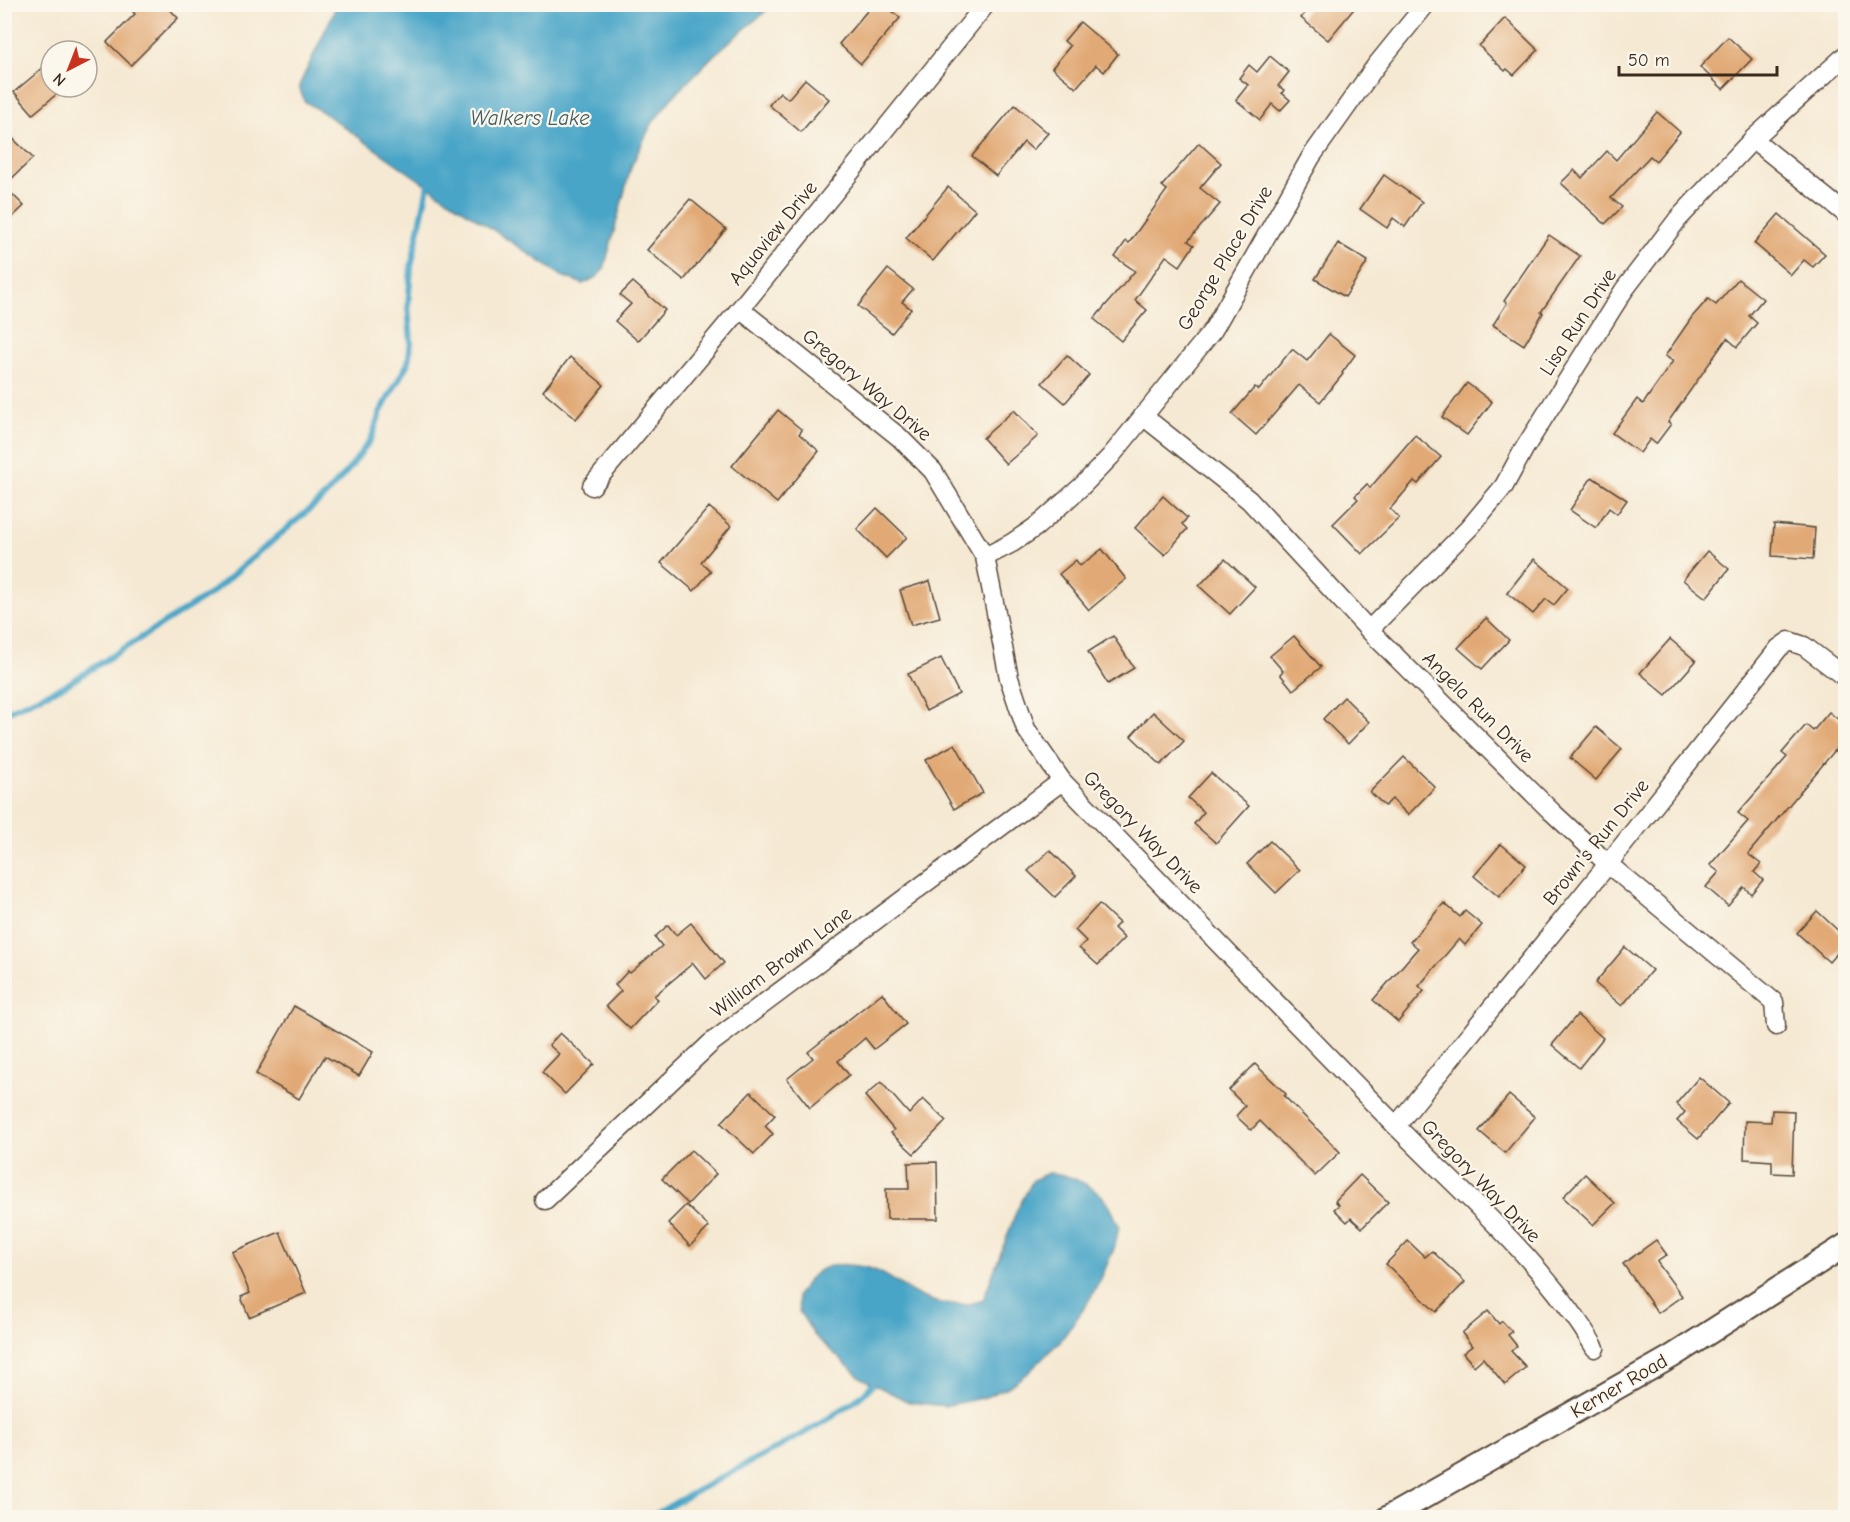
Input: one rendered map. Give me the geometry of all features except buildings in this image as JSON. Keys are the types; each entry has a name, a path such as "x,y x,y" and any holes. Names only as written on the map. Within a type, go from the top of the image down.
{"street":[{"name":"Aquaview Drive","path":"592,486 740,309 986,4"},
{"name":"George Place Drive","path":"985,557 1012,543 1037,526 1081,487 1111,456 1213,330 1311,157 1374,67 1425,4"},
{"name":"Lisa Run Drive","path":"1369,630 1470,527 1504,486 1524,449 1624,290 1678,219 1753,139 1845,55"},
{"path":"1753,139 1845,214"},
{"name":"Gregory Way Drive","path":"740,309 899,437 933,471 985,557 1009,678 1026,729 1062,781 1396,1126 1500,1230 1556,1291 1581,1324 1595,1348"},
{"name":"Angela Run Drive","path":"1143,416 1249,500 1369,630 1552,812 1608,864 1774,1002 1776,1026"},
{"name":"Brown's Run Drive","path":"1396,1126 1779,648 1789,641 1804,646 1845,678"},
{"name":"William Brown Lane","path":"544,1200 711,1043 1062,781"},
{"name":"Kerner Road","path":"1387,1518 1671,1357 1845,1245"}],"water":[{"name":"Walkers Lake","path":"337,4 773,5 714,55 671,99 651,125 631,167 604,269 596,278 583,284 562,276 304,101 299,86"},
{"path":"1048,1173 1070,1177 1098,1192 1108,1203 1119,1226 1115,1246 1100,1281 1085,1307 1061,1340 1029,1372 1008,1387 986,1397 945,1406 909,1402 861,1378 815,1336 799,1311 797,1296 811,1277 825,1268 839,1265 872,1269 924,1298 938,1302 961,1304 983,1300 1017,1210 1033,1180"}],"waterway":[{"path":"4,713 66,685 210,594 324,497 350,468 371,439 381,411 408,363 411,342 408,306 411,267 428,186 431,182"},
{"path":"650,1518 829,1418 862,1395 877,1377"}]}
